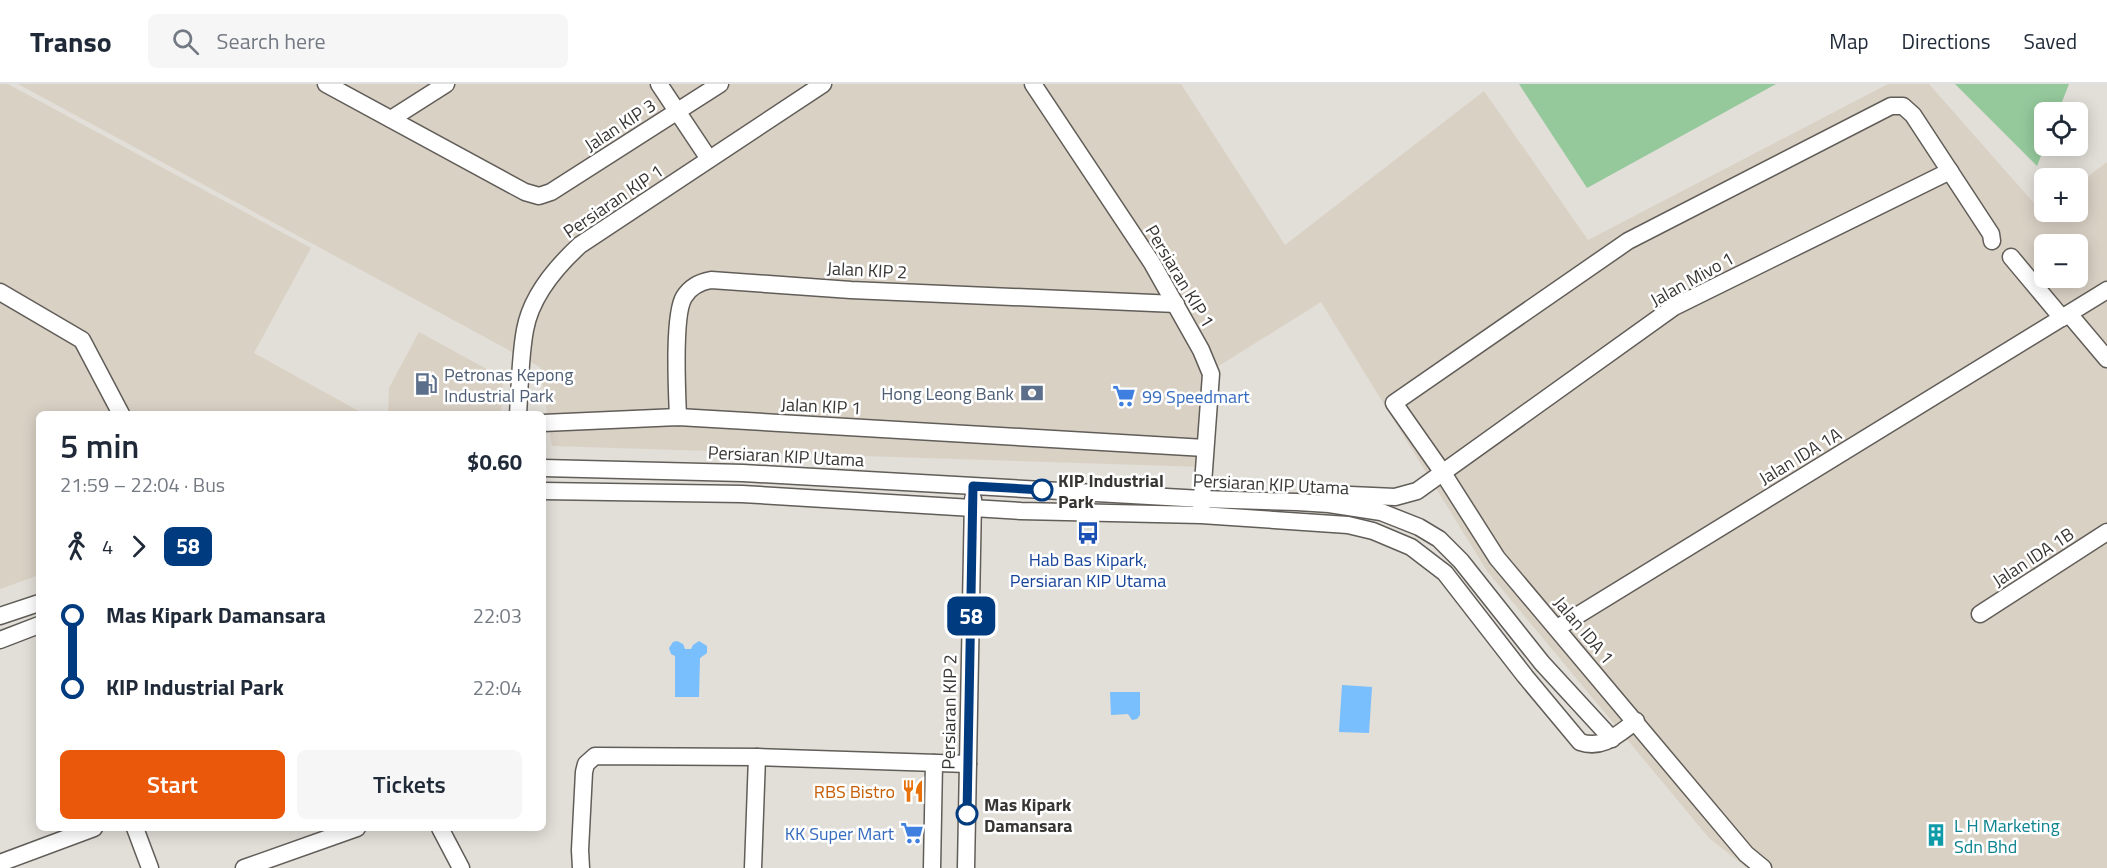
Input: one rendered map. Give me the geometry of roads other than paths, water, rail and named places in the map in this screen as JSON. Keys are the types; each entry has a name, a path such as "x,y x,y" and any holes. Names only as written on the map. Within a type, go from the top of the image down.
{"street":[{"path":"326,84 392,119 446,84"},
{"path":"659,84 709,159"},
{"name":"Jalan KIP 3","path":"392,119 525,192 539,196 551,192 720,84"},
{"name":"Persiaran KIP 1","path":"518,411 525,328 545,282 564,259 580,244 823,84"},
{"name":"Persiaran KIP 1","path":"1033,84 1152,263 1202,350 1210,374 1201,507"},
{"name":"Jalan IDA 1","path":"1763,868 1746,854 1497,558 1443,473 1394,404 1628,241 1891,106 1897,105 1909,110 1950,171"},
{"path":"1950,171 1991,234 1992,241"},
{"name":"Jalan Mivo 1","path":"1201,507 1230,489 1395,497 1417,491 1674,307 1950,171"},
{"path":"2011,257 2107,359"},
{"name":"Jalan KIP 2","path":"678,417 677,349 680,307 684,297 699,282 711,280 851,290 1176,304"},
{"name":"Jalan IDA 1A","path":"1557,628 2107,290"},
{"path":"0,292 82,340 119,411"},
{"name":"Jalan KIP 1","path":"546,423 678,417 1205,448"},
{"name":"Persiaran KIP Utama","path":"546,468 743,473 973,486 1201,507 1348,525 1389,536 1411,547 1445,573 1580,742 1590,746 1599,745 1636,722"},
{"name":"Persiaran KIP 2","path":"966,868 973,486"},
{"name":"Persiaran KIP Utama","path":"546,491 742,495 1064,513 1329,504 1381,512 1419,527 1439,539 1461,561 1542,663 1612,739"},
{"path":"1389,536 1399,518"},
{"name":"Jalan IDA 1B","path":"1980,614 2107,532"},
{"path":"0,616 36,604"},
{"path":"0,640 36,626"},
{"path":"581,868 584,772 586,764 595,756 602,754 968,764"},
{"path":"753,868 757,757"},
{"path":"932,868 934,763"},
{"path":"0,862 86,831"},
{"path":"136,831 150,868"},
{"path":"244,868 349,831"},
{"path":"442,831 461,868"}],"water":[{"path":"699,641 707,646 707,653 700,658 699,697 675,697 675,656 671,654 669,648 673,642 683,644 685,649 691,649"},
{"path":"1342,685 1372,687 1369,733 1339,732"},
{"path":"1110,692 1140,692 1140,715 1137,719 1132,720 1128,714 1111,715"}],"place":[{"name":"Petronas Kepong Industrial Park","path":"426,384"},
{"name":"Hong Leong Bank","path":"1032,393"},
{"name":"99 Speedmart","path":"1124,396"},
{"name":"KIP Industrial Park","path":"1042,490"},
{"name":"Hab Bas Kipark, Persiaran KIP Utama","path":"1088,533"},
{"name":"RBS Bistro","path":"913,791"},
{"name":"Mas Kipark Damansara","path":"967,814"},
{"name":"KK Super Mart","path":"912,833"},
{"name":"L H Marketing Sdn Bhd","path":"1936,835"}]}
